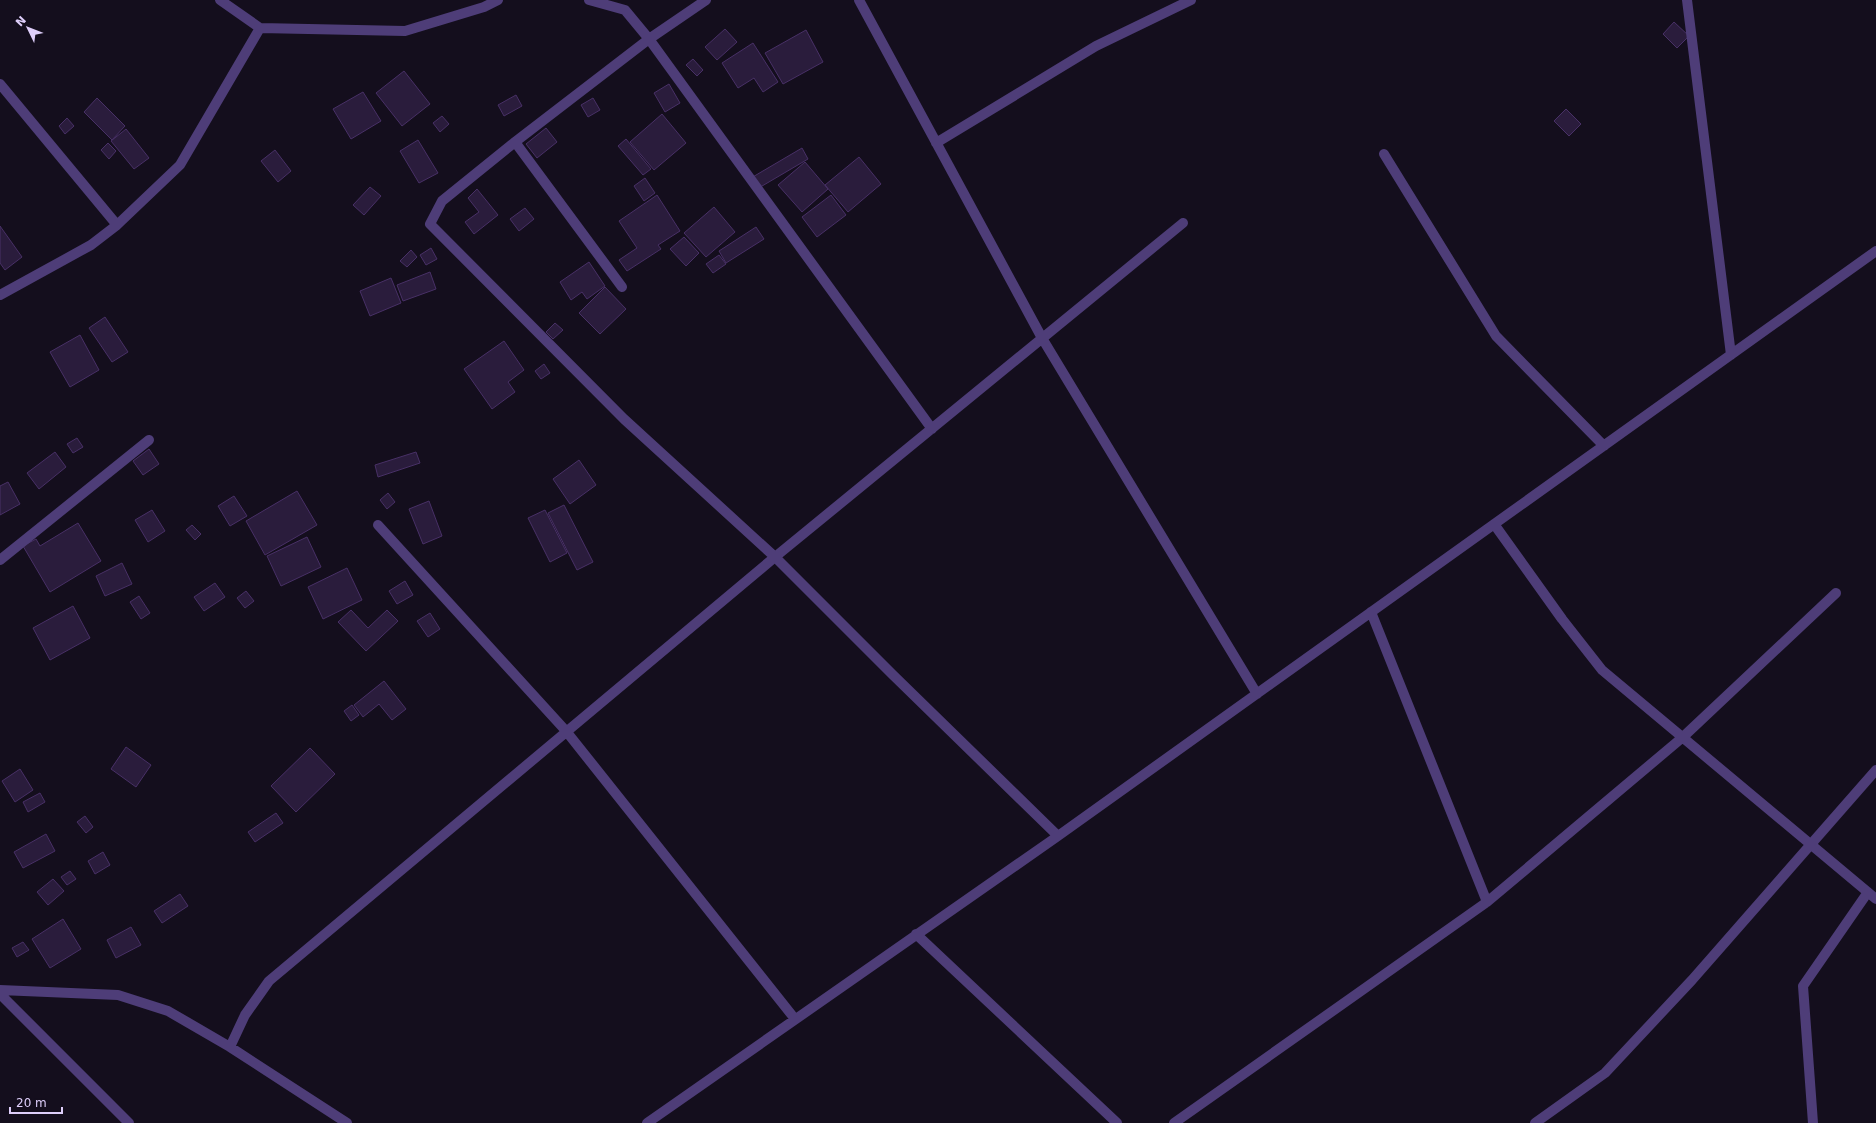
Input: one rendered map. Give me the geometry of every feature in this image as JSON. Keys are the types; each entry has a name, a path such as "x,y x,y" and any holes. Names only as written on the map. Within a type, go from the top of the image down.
{"street":[{"path":"220,0 260,28 405,31 484,7 498,0"},
{"path":"589,0 625,10"},
{"path":"619,0 625,10 649,39 932,429"},
{"path":"706,0 649,39 515,142 442,202 430,224 624,419 775,557 1058,836"},
{"path":"859,0 1042,338 1257,694"},
{"path":"936,143 1096,46 1191,0"},
{"path":"1687,0 1731,355"},
{"path":"0,295 92,245 116,225 180,165 260,28"},
{"path":"0,84 116,225"},
{"path":"515,142 622,287"},
{"path":"1384,154 1496,336 1604,446"},
{"path":"230,1047 245,1015 270,981 775,557 1183,223"},
{"path":"647,1123 1058,836 1876,251"},
{"path":"0,560 149,440"},
{"path":"1494,524 1562,619 1602,670 1876,899"},
{"path":"378,525 566,731 795,1019"},
{"path":"1174,1123 1487,902 1683,737 1836,593"},
{"path":"1371,612 1487,902"},
{"path":"1535,1123 1605,1073 1692,980 1812,845 1876,770"},
{"path":"1813,1123 1803,986 1868,892"},
{"path":"916,934 1117,1123"},
{"path":"0,990 118,995 168,1010 230,1047 347,1123"},
{"path":"0,994 129,1123"}],"building":[{"path":"1674,22 1689,36 1677,48 1663,34"},
{"path":"725,29 737,42 717,60 705,47"},
{"path":"806,30 823,62 783,84 765,53"},
{"path":"753,43 778,82 763,92 754,78 738,88 722,63"},
{"path":"693,59 703,70 697,76 686,65"},
{"path":"404,71 430,104 402,126 376,93"},
{"path":"669,84 680,103 665,112 654,93"},
{"path":"363,92 381,121 351,139 333,109"},
{"path":"516,95 522,106 504,116 498,105"},
{"path":"97,98 125,126 112,140 84,112"},
{"path":"593,98 600,110 588,117 581,105"},
{"path":"1566,109 1581,124 1569,136 1554,121"},
{"path":"662,114 686,143 654,170 630,142"},
{"path":"442,116 449,124 440,132 433,123"},
{"path":"67,118 74,126 65,134 59,126"},
{"path":"546,128 557,142 537,158 526,144"},
{"path":"126,129 149,158 134,169 111,141"},
{"path":"626,139 651,169 643,175 618,146"},
{"path":"418,140 438,173 419,183 400,151"},
{"path":"108,143 116,151 109,159 101,150"},
{"path":"802,148 808,159 757,189 751,178"},
{"path":"275,150 291,171 278,182 261,161"},
{"path":"859,157 881,184 848,212 825,185"},
{"path":"805,162 828,189 802,212 778,185"},
{"path":"645,178 655,193 644,201 634,186"},
{"path":"370,187 381,196 364,215 353,205"},
{"path":"477,189 498,215 474,234 465,222 479,212 468,198"},
{"path":"657,195 680,231 658,245 661,249 627,271 619,260 637,248 619,221"},
{"path":"831,195 846,215 817,237 802,217"},
{"path":"714,207 735,232 706,257 684,233"},
{"path":"525,208 534,219 519,231 510,219"},
{"path":"0,226 22,257 5,270 0,263"},
{"path":"756,227 764,239 726,263 719,251"},
{"path":"684,237 699,253 686,266 670,249"},
{"path":"431,248 437,259 426,265 420,255"},
{"path":"411,250 417,257 407,267 400,261"},
{"path":"719,255 726,264 713,273 706,264"},
{"path":"589,262 605,286 587,299 582,292 571,300 560,282"},
{"path":"430,272 436,289 403,301 397,285"},
{"path":"391,278 401,303 370,316 360,291"},
{"path":"605,287 626,309 600,334 579,313"},
{"path":"105,317 128,352 112,362 89,328"},
{"path":"555,323 563,330 553,339 546,332"},
{"path":"80,335 99,370 70,387 50,352"},
{"path":"504,341 524,370 508,382 515,392 492,409 464,369"},
{"path":"544,364 550,373 541,379 535,371"},
{"path":"77,438 83,447 73,453 67,444"},
{"path":"149,449 159,464 143,475 133,461"},
{"path":"55,452 66,467 39,489 27,473"},
{"path":"416,452 420,463 378,477 375,465"},
{"path":"579,460 596,485 570,504 553,479"},
{"path":"8,482 20,504 0,515 0,486"},
{"path":"297,491 317,525 265,555 246,521"},
{"path":"388,493 395,502 387,509 380,500"},
{"path":"234,496 247,516 230,526 218,506"},
{"path":"429,501 442,536 423,544 409,509"},
{"path":"564,505 593,562 577,570 548,513"},
{"path":"152,510 165,531 148,542 135,520"},
{"path":"545,510 567,553 550,562 528,518"},
{"path":"78,523 101,561 50,592 23,546 36,539 40,546"},
{"path":"192,525 201,534 195,540 186,530"},
{"path":"307,537 321,567 281,586 267,556"},
{"path":"122,563 132,584 105,596 96,576"},
{"path":"347,568 362,600 323,619 308,587"},
{"path":"405,581 413,595 397,604 389,591"},
{"path":"215,583 225,597 204,611 194,597"},
{"path":"246,591 254,601 245,608 237,598"},
{"path":"139,596 150,613 141,619 130,602"},
{"path":"73,606 90,638 50,660 33,628"},
{"path":"351,610 368,628 387,610 398,621 366,651 338,622"},
{"path":"430,613 440,629 428,637 417,621"},
{"path":"384,681 406,709 392,720 379,704 363,717 354,705"},
{"path":"352,705 359,715 351,721 344,711"},
{"path":"126,747 151,765 136,787 111,769"},
{"path":"310,748 335,774 296,812 271,786"},
{"path":"20,769 33,790 15,802 2,781"},
{"path":"40,793 45,802 28,812 23,802"},
{"path":"276,813 283,823 255,842 248,832"},
{"path":"85,816 93,827 86,833 77,822"},
{"path":"46,834 55,851 23,868 14,852"},
{"path":"103,852 110,865 95,874 88,861"},
{"path":"70,871 76,879 67,885 61,877"},
{"path":"53,879 64,891 48,905 37,892"},
{"path":"180,894 188,906 162,923 154,911"},
{"path":"63,919 81,949 50,968 32,939"},
{"path":"131,927 141,945 116,958 107,940"},
{"path":"23,942 29,950 17,957 12,948"}]}
